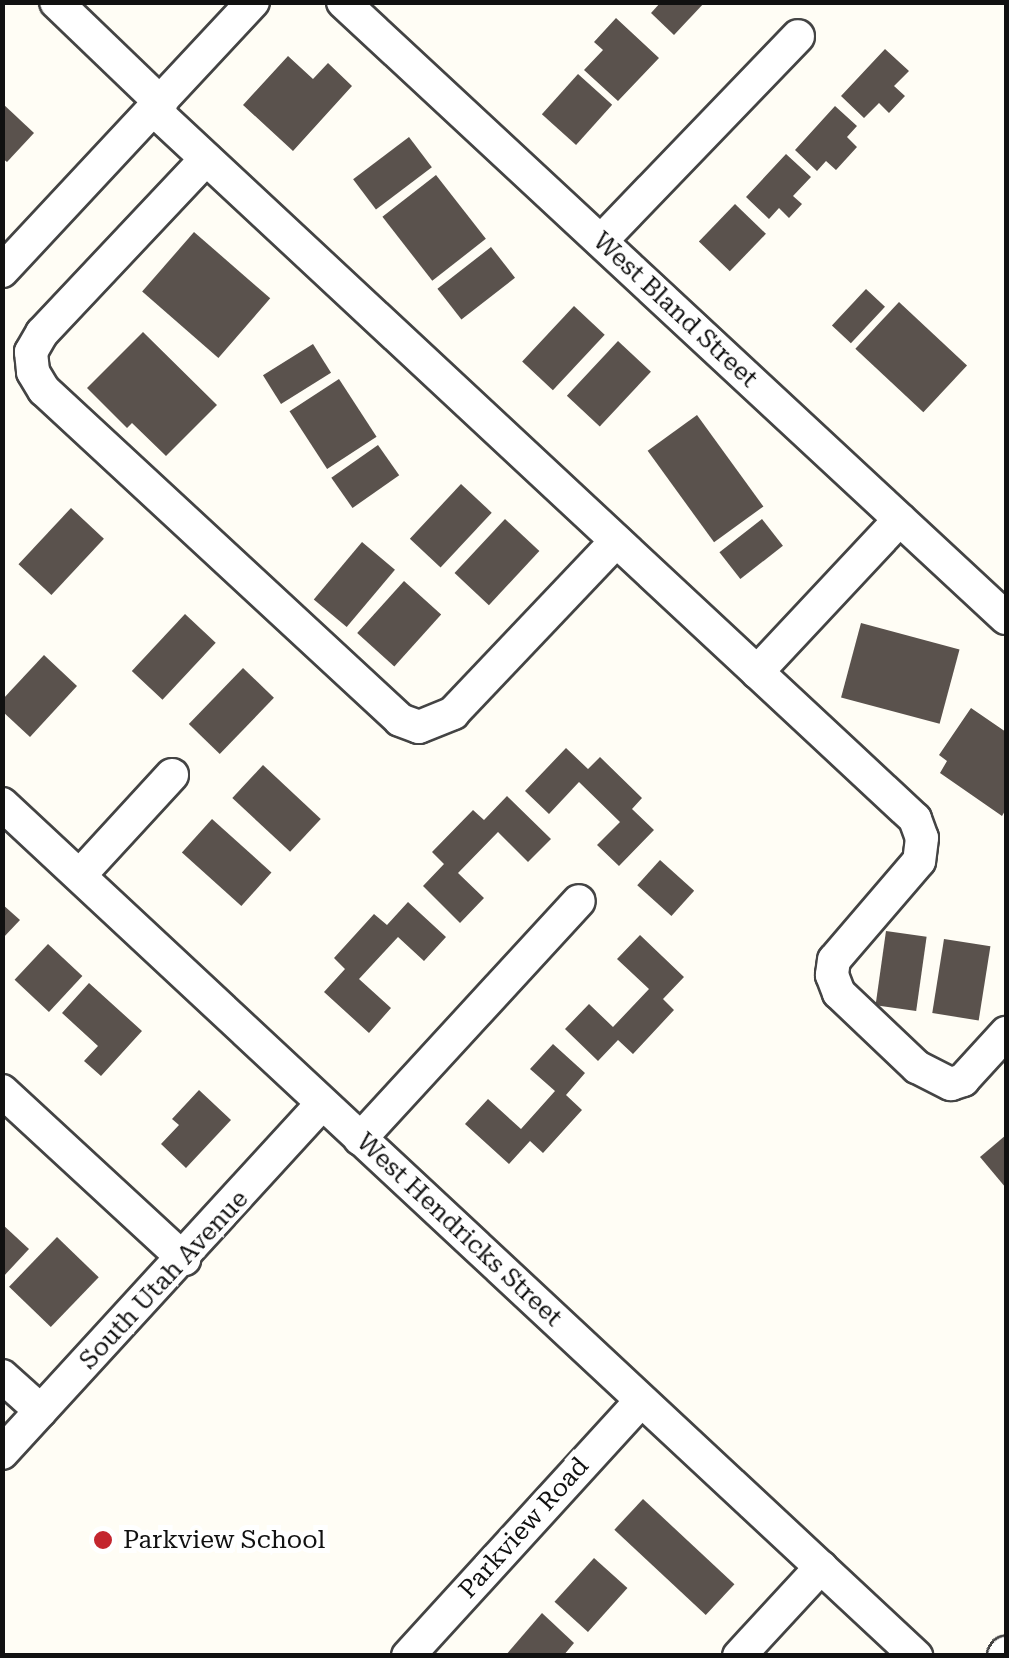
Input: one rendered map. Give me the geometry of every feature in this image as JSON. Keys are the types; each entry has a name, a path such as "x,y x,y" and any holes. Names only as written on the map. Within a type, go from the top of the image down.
{"street":[{"path":"56,2 206,159 915,819 922,838 919,861 834,960 832,975 839,994 917,1067 951,1084 963,1080 1006,1033"},
{"path":"6,259 253,2"},
{"name":"West Bland Street","path":"344,2 1006,618"},
{"path":"601,242 798,36"},
{"path":"206,159 42,333 31,352 33,372 44,390 400,720 419,728 454,714 616,541"},
{"path":"757,672 900,520"},
{"path":"80,875 172,775"},
{"name":"West Hendricks Street","path":"2,804 916,1656"},
{"path":"360,1139 579,901"},
{"path":"2,1092 184,1259"},
{"name":"South Utah Avenue","path":"2,1453 184,1259 322,1104"},
{"path":"2,1376 40,1411"},
{"name":"Parkview Road","path":"408,1656 641,1401"},
{"path":"739,1656 821,1568"}],"building":[{"path":"661,2 705,2 674,35 651,13"},
{"path":"616,18 659,58 618,101 584,70 603,50 594,42"},
{"path":"885,49 909,71 894,86 905,96 889,113 879,103 864,118 841,96"},
{"path":"288,56 313,79 328,63 352,86 293,151 243,105"},
{"path":"578,74 612,105 576,145 542,114"},
{"path":"2,103 34,133 7,162 2,158"},
{"path":"835,106 857,126 847,137 857,147 836,170 826,161 817,171 795,150"},
{"path":"409,137 432,167 376,209 353,179"},
{"path":"786,154 811,177 793,196 802,204 789,218 779,208 769,219 746,197"},
{"path":"436,175 486,239 432,281 382,217"},
{"path":"735,204 766,234 730,271 699,241"},
{"path":"194,232 270,298 218,358 142,292"},
{"path":"491,247 515,278 461,320 437,289"},
{"path":"866,289 885,307 851,343 832,326"},
{"path":"899,302 967,365 923,412 855,349"},
{"path":"574,306 605,335 553,390 522,362"},
{"path":"143,332 217,405 166,456 132,423 127,428 87,388"},
{"path":"618,341 651,372 600,427 567,396"},
{"path":"313,344 331,373 281,404 263,375"},
{"path":"339,379 377,437 327,469 290,411"},
{"path":"697,415 763,506 714,542 648,451"},
{"path":"378,445 399,475 353,508 331,478"},
{"path":"461,484 492,513 441,567 410,539"},
{"path":"71,508 104,539 51,595 18,564"},
{"path":"505,519 539,551 489,605 455,573"},
{"path":"762,519 783,546 740,579 719,552"},
{"path":"362,542 395,570 347,627 314,599"},
{"path":"404,581 441,614 394,666 357,633"},
{"path":"185,614 216,643 163,700 132,671"},
{"path":"861,623 960,649 940,724 841,697"},
{"path":"44,655 77,686 30,737 2,711 2,700"},
{"path":"243,668 274,698 220,754 189,724"},
{"path":"971,708 1006,732 1006,809 1002,816 940,773 947,761 939,755"},
{"path":"566,748 588,769 600,757 642,798 632,809 654,830 619,866 597,845 620,822 579,782 549,814 525,791"},
{"path":"263,765 321,819 290,852 232,798"},
{"path":"507,796 551,839 528,862 498,832 458,873 484,898 460,923 423,886 444,864 432,852 473,810 484,820"},
{"path":"212,819 271,873 241,906 182,852"},
{"path":"660,860 694,891 671,916 637,885"},
{"path":"408,902 446,937 424,961 398,937 359,979 391,1008 369,1033 324,992 345,969 334,958 374,914 387,925"},
{"path":"2,904 20,920 2,939"},
{"path":"886,931 927,937 916,1011 876,1005"},
{"path":"640,935 684,977 663,999 674,1010 633,1054 618,1040 598,1061 565,1029 589,1004 613,1027 649,989 617,959"},
{"path":"944,939 990,946 979,1020 932,1013"},
{"path":"48,944 82,976 49,1012 15,980"},
{"path":"89,983 142,1031 101,1076 84,1061 98,1046 62,1013"},
{"path":"553,1044 585,1073 566,1095 582,1110 543,1153 530,1141 509,1164 465,1124 488,1099 521,1129 555,1091 530,1069"},
{"path":"199,1090 231,1120 186,1168 161,1144 179,1125 172,1119"},
{"path":"1006,1135 1006,1188 980,1157"},
{"path":"2,1224 29,1249 2,1278"},
{"path":"57,1237 99,1277 51,1327 9,1287"},
{"path":"643,1499 734,1584 706,1615 614,1530"},
{"path":"594,1558 627,1588 588,1632 555,1602"},
{"path":"542,1613 574,1643 563,1656 505,1656"}],"place":[{"name":"Parkview School","path":"103,1540"}]}
